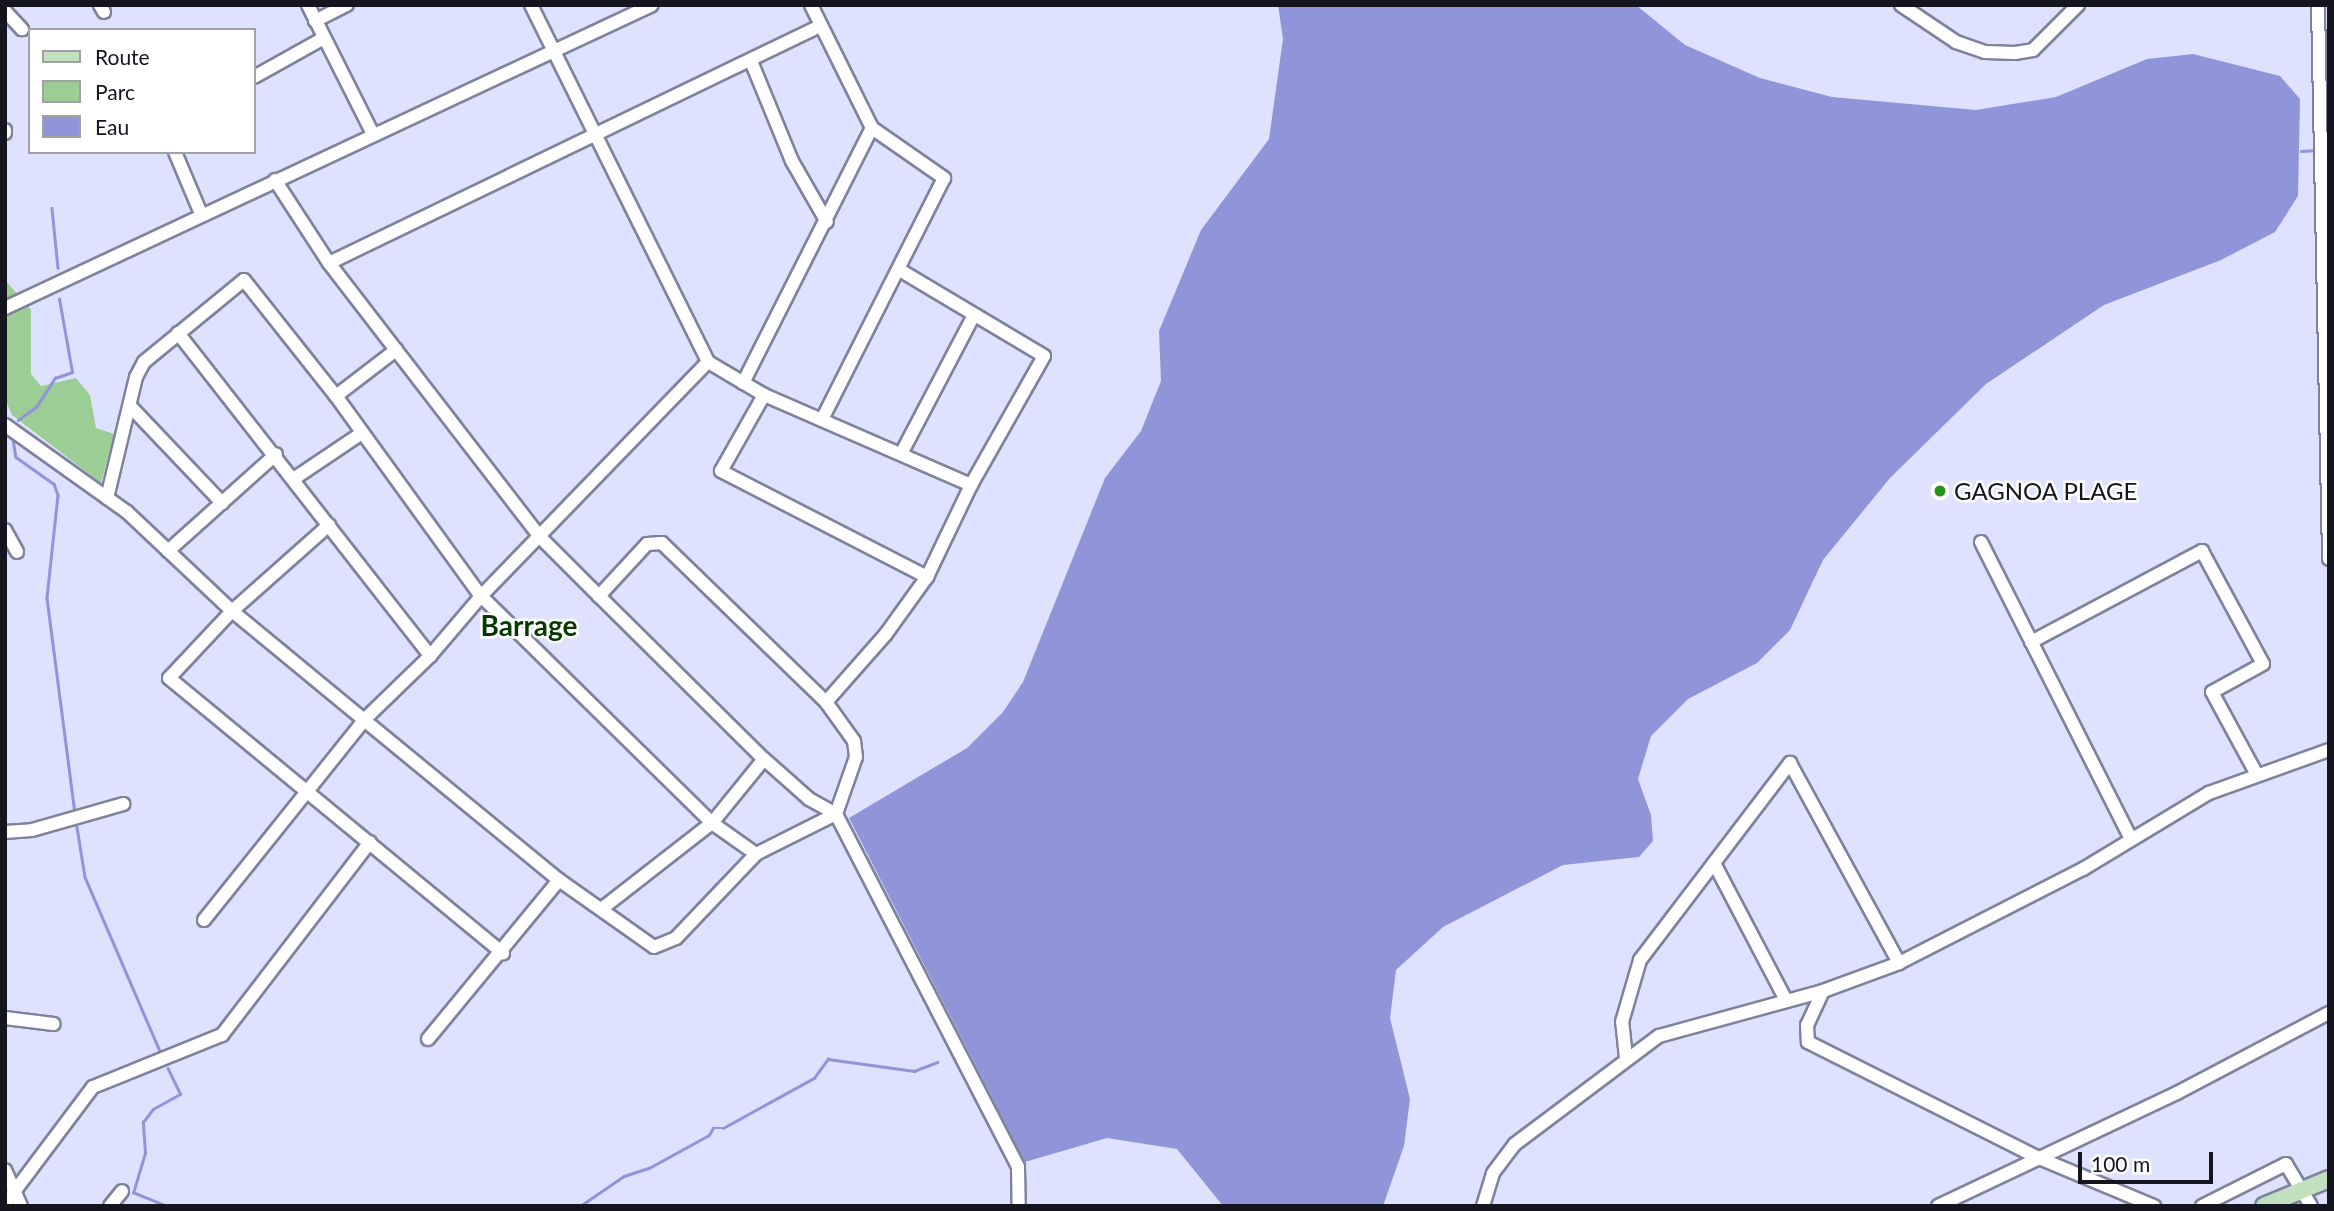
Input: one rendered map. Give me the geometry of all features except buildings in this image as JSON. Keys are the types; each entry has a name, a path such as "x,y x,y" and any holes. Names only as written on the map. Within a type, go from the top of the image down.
{"main road":[{"path":"2263,1206 2306,1201 2329,1179"}],"street":[{"path":"308,5 373,134"},
{"path":"315,21 347,5"},
{"path":"531,5 592,136 708,362 764,395 971,485"},
{"path":"5,309 373,134 554,55 652,5"},
{"path":"811,5 872,128 944,177 900,270 822,420"},
{"path":"1901,5 1956,42 1985,52 2015,53 2033,50 2078,5"},
{"path":"2318,5 2327,346 2329,559"},
{"path":"5,10 22,29"},
{"path":"329,263 820,26"},
{"path":"256,76 324,38"},
{"path":"751,61 792,161 827,222"},
{"path":"743,383 827,222 872,128"},
{"path":"176,154 201,214"},
{"path":"275,180 329,263 541,538 764,759 808,799 836,814 1018,1167 1019,1206"},
{"path":"826,702 886,634 927,577 971,485 1044,356 900,270"},
{"path":"107,498 144,362 244,280 336,396 481,596 712,823 755,854"},
{"path":"901,454 974,315"},
{"path":"178,333 295,478 328,525 430,656"},
{"path":"336,396 396,350"},
{"path":"204,920 364,720 430,656 481,596 541,538 708,362"},
{"path":"764,395 721,471 927,577"},
{"path":"130,406 222,503"},
{"path":"5,425 107,498 233,611 559,880 604,907 654,947 676,938 755,854 836,814 858,750 826,702 657,541 646,544 599,596"},
{"path":"295,478 362,433"},
{"path":"168,551 276,454"},
{"path":"328,525 233,611 169,678 307,788 502,953"},
{"path":"5,530 17,552"},
{"path":"1981,542 2132,839"},
{"path":"2032,642 2202,551 2263,664 2212,692 2257,775"},
{"path":"1483,1206 1493,1173 1515,1144 1626,1058 1659,1036 1823,991 1899,963 2028,899 2209,793 2329,750"},
{"path":"604,907 712,823 764,759"},
{"path":"1626,1058 1622,1022 1640,960 1790,763 1899,963"},
{"path":"5,832 32,830 123,804"},
{"path":"5,1204 93,1087 222,1035 370,842"},
{"path":"1714,863 1786,1000"},
{"path":"428,1039 502,953 559,880"},
{"path":"1823,991 1807,1025 1808,1042 2039,1158 2154,1206"},
{"path":"1938,1206 2256,1054 2329,1013"},
{"path":"5,1018 54,1024"},
{"path":"2202,1206 2286,1164 2306,1201"},
{"path":"5,1170 22,1206"},
{"path":"110,1206 122,1191"}],"green space":[{"path":"5,280 31,310 31,374 41,386 76,378 90,395 96,428 114,434 101,483 12,415 5,399"}],"water":[{"path":"1278,5 1636,5 1685,45 1760,78 1832,97 1976,110 2056,97 2147,59 2193,54 2280,76 2300,99 2298,196 2275,232 2221,260 2104,305 1986,384 1890,478 1823,560 1790,630 1757,663 1688,699 1651,736 1638,779 1651,815 1653,841 1639,857 1563,865 1443,927 1396,970 1390,1018 1410,1099 1404,1146 1383,1206 1223,1206 1177,1149 1107,1138 1025,1162 849,818 967,748 1003,712 1023,682 1105,478 1141,431 1161,381 1159,331 1201,230 1269,139 1283,39"}],"waterway":[{"path":"2301,151 2318,150"},
{"path":"52,208 58,268"},
{"path":"18,420 36,407 55,378 72,372 59,299"},
{"path":"13,439 16,457 54,484 58,495 47,598 75,815"},
{"path":"76,821 85,877 160,1051"},
{"path":"580,1206 624,1176 649,1168 709,1135 713,1128 723,1128 814,1078 828,1059 914,1071 937,1062"},
{"path":"166,1206 133,1193 145,1153 143,1122 153,1109 180,1094 168,1069"}],"place":[{"name":"GAGNOA PLAGE","path":"1940,491"}],"district":[{"name":"Barrage","path":"529,625"}]}
